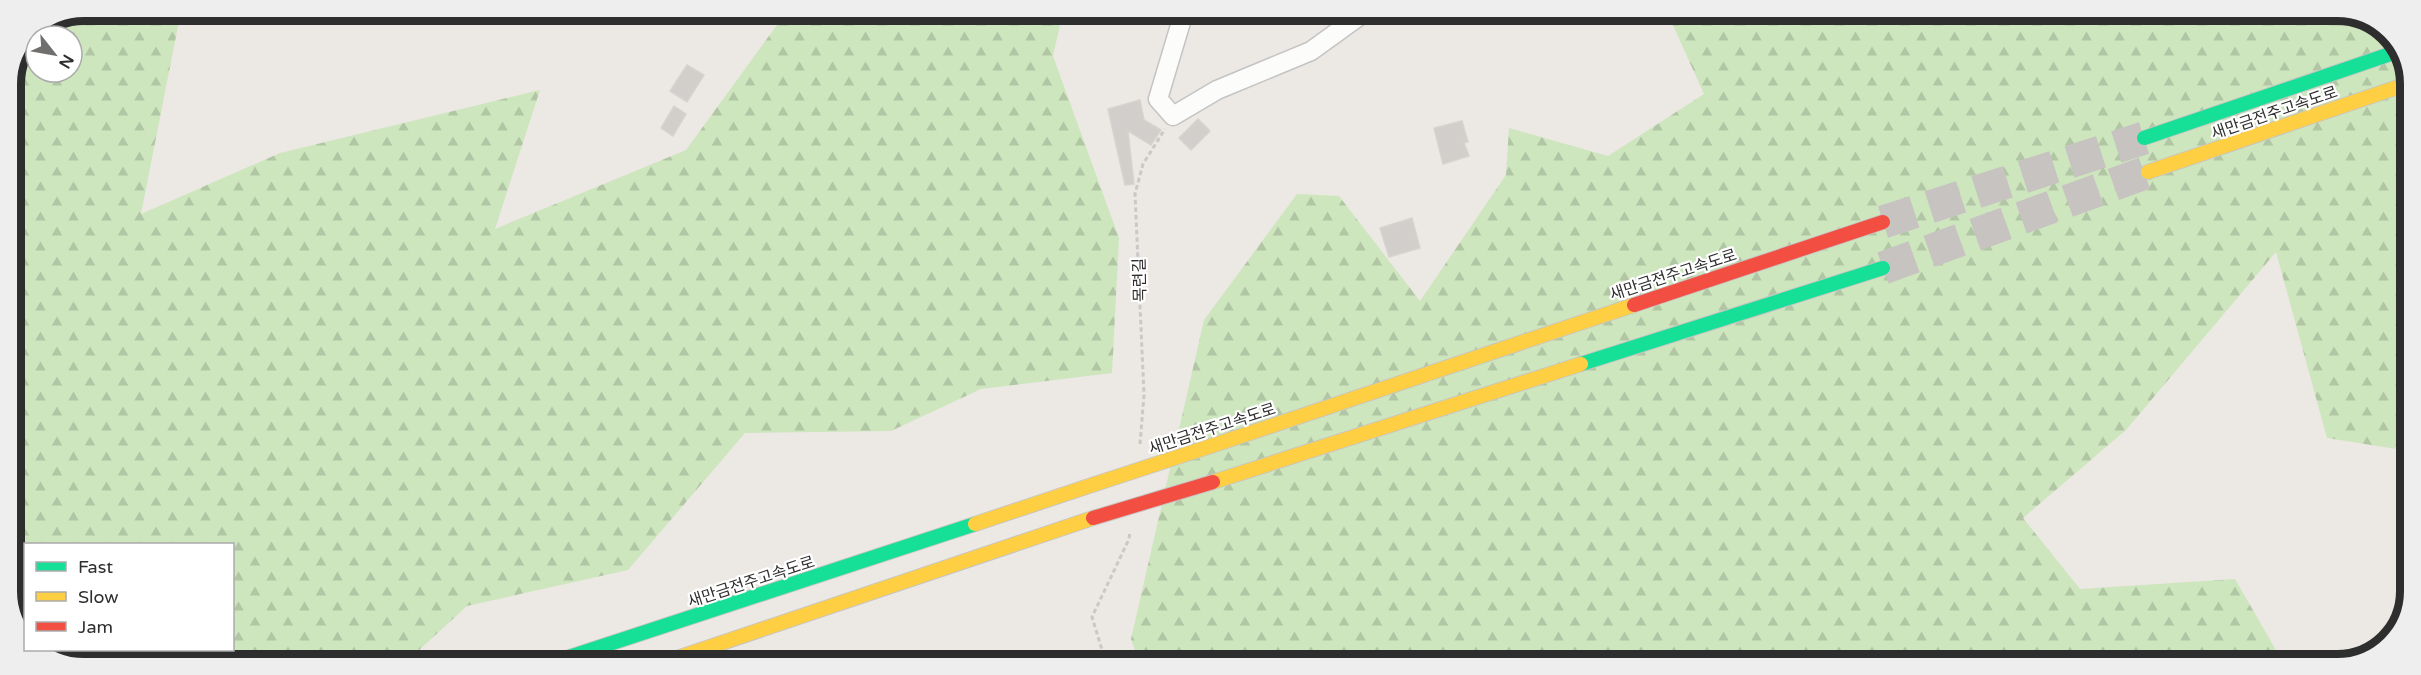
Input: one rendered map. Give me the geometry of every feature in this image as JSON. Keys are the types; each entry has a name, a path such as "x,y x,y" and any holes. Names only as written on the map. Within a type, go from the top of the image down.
{"highway":[{"name":"새만금전주고속도로","path":"2144,138 2392,53"},
{"name":"새만금전주고속도로","path":"2148,172 2400,86"},
{"name":"새만금전주고속도로","path":"580,654 1883,222"},
{"path":"689,654 1093,518 1213,482 1883,268"}],"street":[{"path":"1181,21 1158,99 1173,116 1217,90 1311,51 1353,21"}],"path":[{"name":"목련길","path":"1140,454 1144,395 1135,194 1143,164 1173,116"},
{"path":"1103,654 1092,617 1129,539 1130,529"}],"green space":[{"path":"84,21 179,21 141,214 280,153 540,90 495,229 686,150 780,21 1061,21 1053,56 1119,238 1112,373 981,389 891,431 745,433 628,570 467,606 415,654 118,654 110,651 234,651 234,543 24,543 24,611 21,595 21,84 24,66 24,84 84,84 84,24 66,24"},
{"path":"1671,21 2337,21 2361,26 2381,40 2392,53 2400,80 2400,450 2327,438 2276,252 2126,430 2023,518 2080,589 2235,579 2278,654 1136,654 1131,639 1204,320 1297,194 1339,196 1420,301 1506,175 1509,128 1608,156 1704,94"}],"building":[{"path":"687,65 704,75 687,102 670,91"},
{"path":"1140,100 1144,120 1161,130 1151,145 1128,131 1134,184 1125,185 1108,109"},
{"path":"674,106 686,114 673,136 661,128"},
{"path":"1198,119 1210,131 1191,150 1179,138"},
{"path":"1462,121 1468,142 1464,143 1469,156 1443,164 1434,128"},
{"path":"1412,218 1420,248 1389,257 1380,228"}],"tunnel":[{"path":"1883,222 2144,138"},
{"path":"1883,268 2148,172"}],"traffic: fast":[{"path":"2144,138 2392,53"},
{"path":"1581,364 1883,268"},
{"path":"578,654 975,524"}],"traffic: slow":[{"path":"2148,172 2400,86"},
{"path":"1211,446 1634,305"},
{"path":"1213,482 1581,364"},
{"path":"1092,485 1211,446"},
{"path":"975,524 1092,485"},
{"path":"689,654 1093,518"}],"traffic: jam":[{"path":"1634,305 1883,222"},
{"path":"1093,518 1213,482"}]}
